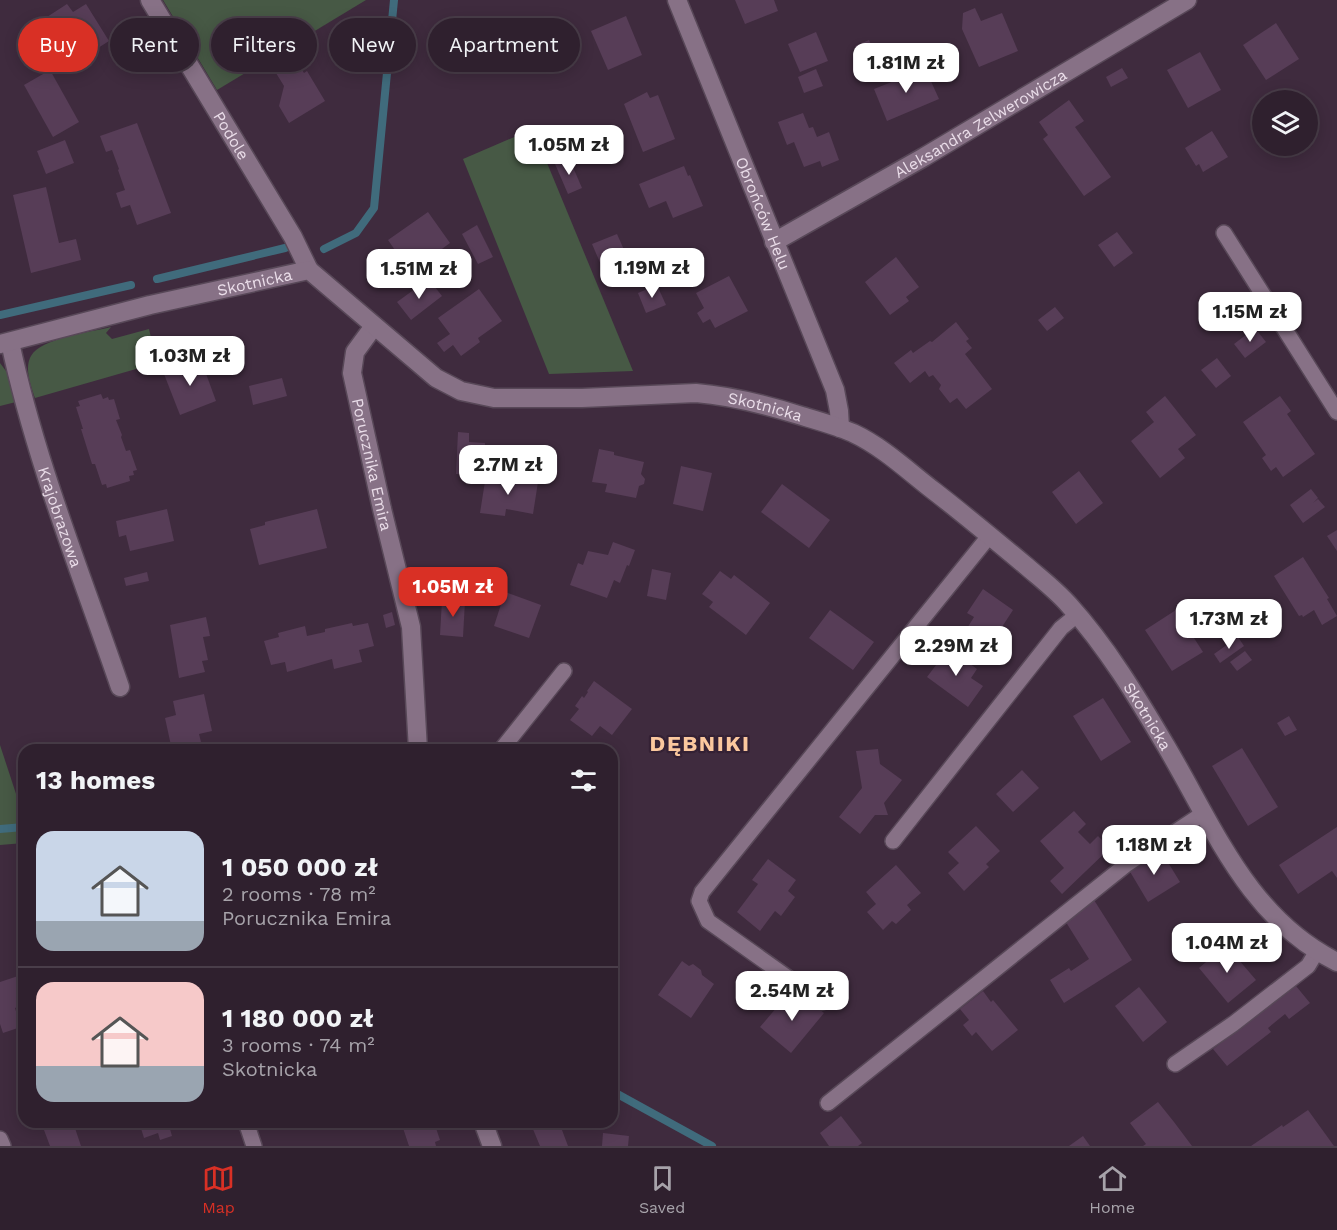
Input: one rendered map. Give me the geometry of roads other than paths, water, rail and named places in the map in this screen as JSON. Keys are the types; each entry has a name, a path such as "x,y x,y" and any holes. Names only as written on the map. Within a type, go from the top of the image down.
{"street":[{"name":"Podole","path":"150,0 293,237 309,270"},
{"name":"Obrońców Helu","path":"677,0 835,390 840,428"},
{"name":"Aleksandra Zelwerowicza","path":"774,243 1187,0"},
{"name":"Skotnicka","path":"5,343 150,305 309,270 436,378 472,395 494,398 562,398 716,394 762,404 840,428 864,439 990,535 1062,597 1101,644 1125,680 1232,861 1263,905 1280,923 1317,951 1337,962"},
{"name":"Porucznika Emira","path":"374,326 355,352 352,374 411,627 418,744"},
{"name":"Krajobrazowa","path":"5,343 48,479 120,687"},
{"path":"485,1128 492,1146"}],"lane":[{"path":"1224,233 1337,412"},
{"path":"822,1002 708,921 699,901 702,892 990,535"},
{"path":"893,841 1061,628 1077,615"},
{"path":"506,744 564,671"},
{"path":"828,1103 1127,864 1180,826 1204,813"},
{"path":"1174,1064 1233,1024 1308,966 1317,951"},
{"path":"248,1128 254,1146"},
{"path":"0,1138 3,1146"}],"waterway":[{"path":"324,249 356,233 374,208 394,0"},
{"path":"157,279 285,248"},
{"path":"0,315 131,285"},
{"path":"0,829 18,828"},
{"path":"618,1094 712,1146"}],"district":[{"name":"DĘBNIKI","path":"700,743"}]}
